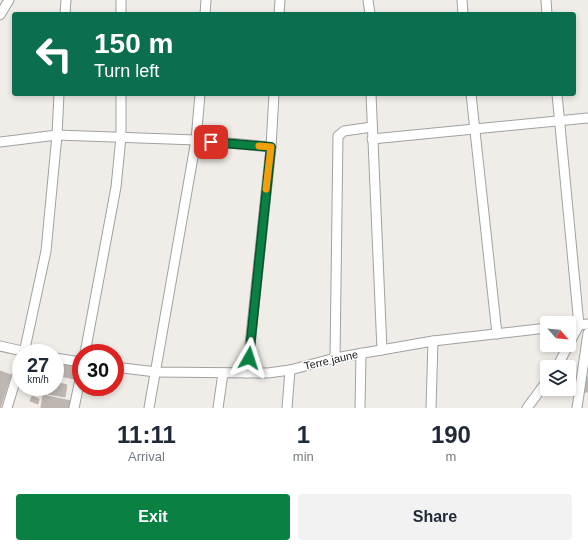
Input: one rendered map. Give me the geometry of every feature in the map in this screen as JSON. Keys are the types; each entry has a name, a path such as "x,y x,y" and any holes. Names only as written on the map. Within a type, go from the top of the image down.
{"street":[{"path":"0,15 9,0"},
{"path":"65,12 66,0"},
{"path":"121,0 121,12"},
{"path":"205,12 206,0"},
{"path":"279,12 280,0"},
{"path":"368,0 370,12"},
{"path":"462,0 463,12"},
{"path":"546,0 548,12"},
{"path":"28,344 46,251 57,135 59,96"},
{"path":"88,344 116,187 121,137 121,96"},
{"path":"149,408 196,140 200,96"},
{"path":"247,374 271,147 274,96"},
{"path":"371,96 382,350"},
{"path":"471,96 498,334"},
{"path":"557,96 584,324 561,360"},
{"path":"372,139 588,118"},
{"path":"335,358 338,136 344,131 372,127"},
{"path":"0,142 57,135 196,140 271,147"},
{"name":"Terre jaune","path":"124,368 156,372 247,374 290,370 335,358 433,341 540,329"},
{"path":"577,408 588,333"},
{"path":"431,408 433,341"},
{"path":"0,346 12,349"},
{"path":"360,408 361,353"},
{"path":"287,408 290,370"},
{"path":"218,408 223,373"},
{"path":"527,408 540,390"},
{"path":"7,408 12,392"},
{"path":"74,408 77,396"}],"building":[{"path":"64,364 72,365 72,378 64,377"},
{"path":"0,371 11,375 0,408"},
{"path":"582,376 588,377 588,392 581,392"},
{"path":"64,384 67,385 65,397 59,396 64,396"},
{"path":"32,396 39,399 38,404 30,401"},
{"path":"43,396 71,401 69,408 41,408"}],"slow traffic":[{"path":"259,146 271,147 266,189"}],"route":[{"path":"211,142 271,147 249,358"}]}
